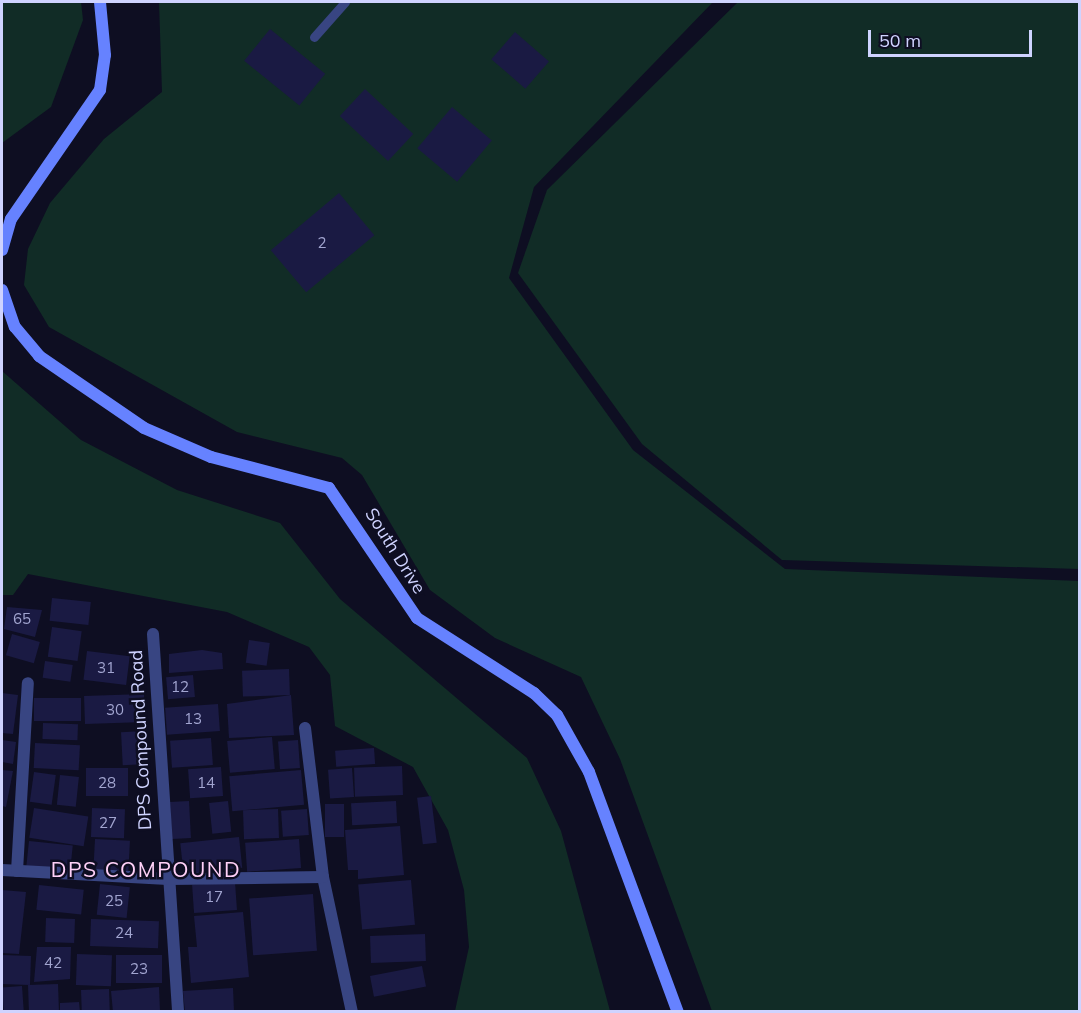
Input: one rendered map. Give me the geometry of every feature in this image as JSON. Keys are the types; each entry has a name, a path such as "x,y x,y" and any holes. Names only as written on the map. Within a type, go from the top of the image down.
{"main road":[{"path":"2,250 11,219 100,90 105,55 100,2"},
{"name":"South Drive","path":"2,290 15,327 39,356 144,429 211,457 329,488 417,618 534,693 556,715 589,772 678,1011"}],"street":[{"name":"DPS Compound Road","path":"153,634 178,1011"},
{"path":"17,871 28,684"},
{"path":"305,728 323,877 352,1011"},
{"path":"2,870 168,879 323,877"}],"lane":[{"path":"314,37 345,2"}],"green space":[{"path":"2,2 81,2 83,20 51,107 2,143"},
{"path":"159,2 713,2 534,187 509,278 633,450 785,569 1079,581 1079,1011 712,1011 620,759 581,677 495,638 430,590 362,475 342,458 237,432 49,327 24,285 28,249 50,203 104,139 162,92"},
{"path":"738,2 1079,2 1079,569 782,560 642,444 518,273 547,190"},
{"path":"2,371 81,440 177,490 280,523 340,599 527,758 561,831 610,1011 455,1011 469,947 464,890 448,830 413,767 335,726 330,675 309,647 227,612 28,574 13,595 2,595"}],"building":[{"path":"270,29 325,74 299,106 244,61"},
{"path":"515,32 549,62 525,89 491,59"},
{"path":"365,89 413,134 388,161 340,116"},
{"path":"452,107 492,140 457,182 417,148"},
{"path":"339,193 374,235 306,292 271,250"},
{"path":"52,598 91,602 88,625 50,621"},
{"path":"7,607 42,610 35,637 4,629"},
{"path":"52,627 82,631 78,661 48,657"},
{"path":"12,634 40,642 34,663 6,655"},
{"path":"249,640 270,643 267,666 246,663"},
{"path":"202,650 222,653 223,669 169,673 169,654"},
{"path":"87,651 130,656 126,685 83,680"},
{"path":"45,661 73,665 70,682 43,678"},
{"path":"289,669 290,695 243,697 242,671"},
{"path":"193,675 195,697 168,699 166,677"},
{"path":"2,693 18,695 13,734 2,733"},
{"path":"144,694 145,722 85,724 84,696"},
{"path":"291,695 294,735 229,738 227,704"},
{"path":"34,698 81,698 81,721 34,721"},
{"path":"218,704 220,731 167,735 165,708"},
{"path":"43,723 78,724 77,740 42,739"},
{"path":"144,731 146,764 123,765 121,732"},
{"path":"272,737 275,769 230,773 227,741"},
{"path":"211,738 213,765 172,768 170,741"},
{"path":"2,740 16,742 13,764 2,762"},
{"path":"298,740 300,768 280,769 278,741"},
{"path":"35,743 80,745 79,770 34,768"},
{"path":"374,748 375,764 336,767 335,751"},
{"path":"402,766 403,795 355,797 354,768"},
{"path":"221,767 223,796 190,798 188,769"},
{"path":"86,768 128,768 128,796 86,796"},
{"path":"352,768 354,797 330,799 328,770"},
{"path":"2,770 13,771 6,807 2,806"},
{"path":"301,770 304,805 232,811 229,776"},
{"path":"34,772 56,775 52,805 30,802"},
{"path":"60,775 79,777 76,807 57,805"},
{"path":"431,796 437,843 423,844 417,798"},
{"path":"189,801 191,838 172,839 170,802"},
{"path":"228,801 231,832 212,834 209,803"},
{"path":"396,801 397,823 352,825 351,803"},
{"path":"325,804 344,804 344,837 325,837"},
{"path":"34,808 88,817 84,846 29,838"},
{"path":"92,808 125,809 124,838 91,837"},
{"path":"278,809 279,838 244,839 243,810"},
{"path":"307,809 309,835 283,837 281,811"},
{"path":"400,826 404,875 358,879 358,870 348,870 345,830"},
{"path":"239,837 242,868 184,874 180,843"},
{"path":"95,839 130,841 128,871 93,869"},
{"path":"299,839 301,868 247,872 245,843"},
{"path":"29,841 73,846 70,872 26,868"},
{"path":"411,880 415,925 362,929 358,885"},
{"path":"235,882 237,910 194,913 192,885"},
{"path":"100,884 130,887 127,918 97,915"},
{"path":"39,885 84,890 81,915 36,910"},
{"path":"2,890 26,892 19,954 2,953"},
{"path":"313,894 317,951 253,955 249,898"},
{"path":"243,912 249,977 191,983 188,947 197,947 194,916"},
{"path":"46,918 75,919 74,943 45,942"},
{"path":"91,919 159,921 158,948 90,946"},
{"path":"425,934 426,961 371,963 370,936"},
{"path":"37,947 71,947 70,979 34,982"},
{"path":"77,954 112,955 111,986 76,985"},
{"path":"2,955 31,956 30,985 2,984"},
{"path":"116,955 162,955 162,983 116,983"},
{"path":"422,966 426,987 374,997 370,976"},
{"path":"58,984 59,1012 29,1012 28,985"},
{"path":"22,986 24,1012 4,1012 2,987"},
{"path":"159,987 160,1012 113,1012 111,991"},
{"path":"233,988 234,1012 185,1012 183,991"},
{"path":"109,989 110,1012 82,1012 81,990"},
{"path":"79,1002 80,1012 60,1012 60,1003"}],"district":[{"name":"DPS COMPOUND","path":"146,869"}]}
